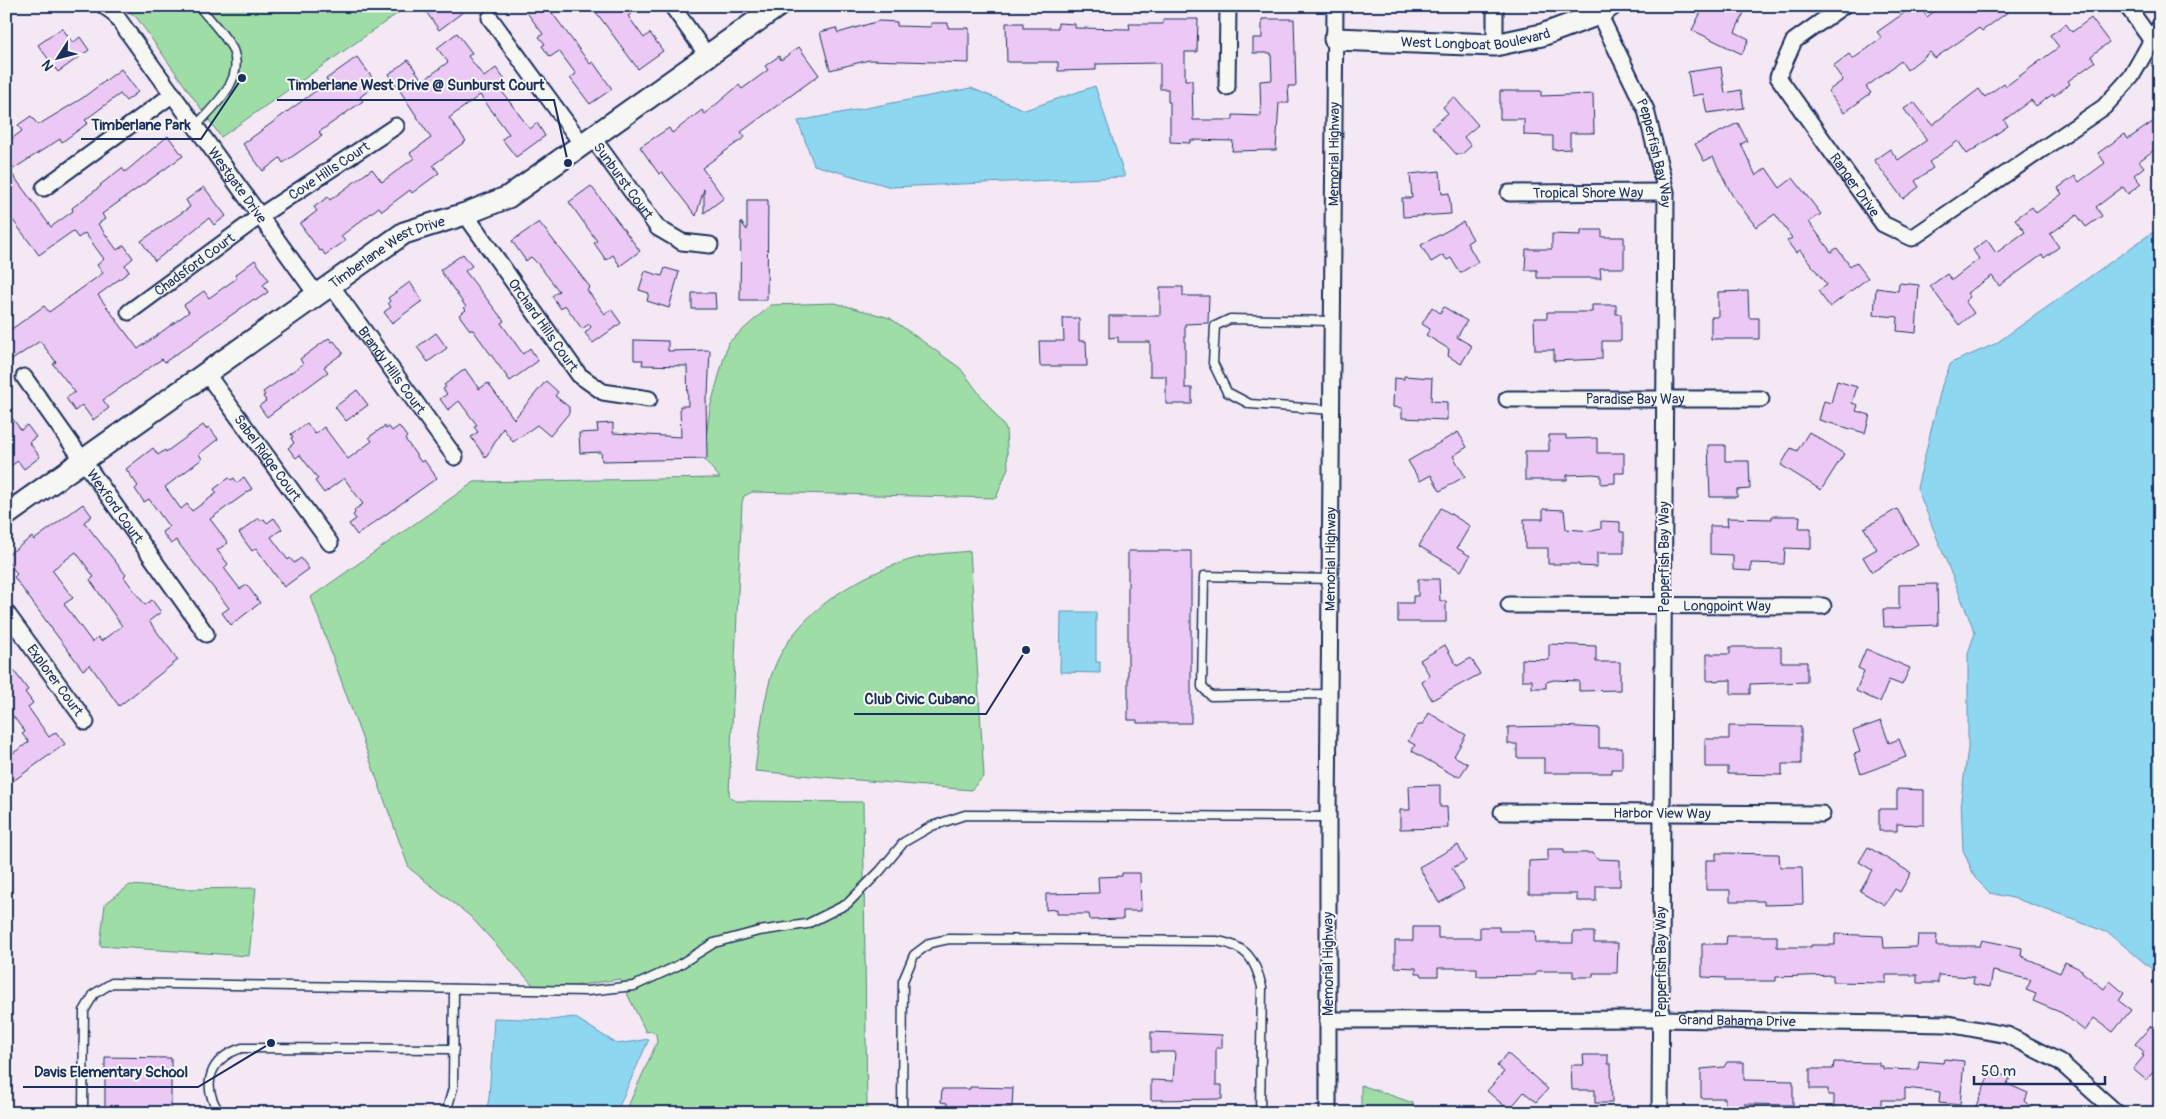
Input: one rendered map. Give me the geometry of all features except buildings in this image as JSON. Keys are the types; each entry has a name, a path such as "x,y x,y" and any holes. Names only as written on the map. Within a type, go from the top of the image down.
{"street":[{"name":"Westgate Drive","path":"104,6 114,13 260,216 323,289"},
{"path":"672,6 707,55"},
{"name":"Timberlane West Drive","path":"6,515 404,233 465,214 508,197 778,6"},
{"path":"1227,87 1228,6"},
{"name":"Memorial Highway","path":"1328,1113 1328,817 1332,579 1335,6"},
{"path":"1495,6 1495,45"},
{"name":"Ranger Drive","path":"1843,6 1794,41 1778,77 1883,224 1912,238 2104,107 2132,77 2152,41"},
{"path":"2127,6 2152,41 2160,26"},
{"name":"West Longboat Boulevard","path":"1335,39 1495,45 1542,35 1605,10"},
{"name":"Pepperfish Bay Way","path":"1605,10 1646,110 1666,192 1660,1113"},
{"name":"Sunburst Court","path":"490,18 658,228 682,242 710,245"},
{"path":"44,188 173,94"},
{"name":"Cove Hills Court","path":"260,216 396,126"},
{"name":"Tropical Shore Way","path":"1509,193 1666,192"},
{"name":"Orchard Hills Court","path":"465,214 580,375 603,392 649,399"},
{"name":"Chadsford Court","path":"129,312 260,216"},
{"name":"Brandy Hills Court","path":"323,289 455,457"},
{"name":"Sabel Ridge Court","path":"206,373 330,543"},
{"name":"Wexford Court","path":"24,377 206,634"},
{"name":"Paradise Bay Way","path":"1507,399 1762,399"},
{"name":"Longpoint Way","path":"1509,605 1664,607 1823,606"},
{"name":"Explorer Court","path":"6,612 86,722"},
{"name":"Harbor View Way","path":"1502,812 1822,814"},
{"name":"Grand Bahama Drive","path":"1328,1020 1661,1020 1948,1024 2006,1035 2060,1062 2117,1113"}],"lane":[{"path":"196,126 230,88 235,70 233,50 199,6"},
{"path":"1333,410 1250,404 1227,392 1214,363 1215,326 1230,319 1334,321"},
{"path":"1330,694 1212,696 1202,687 1204,576 1332,579"},
{"path":"83,1113 84,1011 94,994 112,983 587,991 634,986 677,966 714,943 759,931 807,924 847,904 880,871 904,842 932,826 966,815 1328,817"},
{"path":"902,1113 903,981 914,955 930,943 959,939 1217,941 1234,944 1248,953 1258,970 1262,987 1260,1113"},
{"path":"446,1113 453,1088 454,990"},
{"path":"220,1113 215,1105 208,1083 215,1065 228,1052 242,1048 454,1049"}],"green space":[{"path":"122,6 408,6 221,137 137,18"},
{"path":"835,303 890,318 960,368 1006,429 1008,468 996,498 752,492 744,496 742,502 729,793 730,797 736,801 863,802 867,1113 625,1113 657,1042 656,1034 652,1031 646,1032 620,979 574,986 534,986 470,916 409,868 311,597 474,482 720,478 703,458 710,408 728,343 771,305"},
{"path":"970,551 984,776 971,790 755,771 770,680 779,657 792,636 809,617 829,600 851,586 897,564 921,557"},
{"path":"130,885 183,889 256,888 249,956 100,946 105,904"},
{"path":"1361,1085 1413,1103 1413,1113 1361,1113"}],"water":[{"path":"1095,86 1125,177 891,187 814,165 798,121 971,88 1025,110"},
{"path":"2160,227 2160,976 2109,933 2017,899 1990,893 1975,878 1963,850 1961,799 1968,749 1968,653 1975,633 1917,488 1942,385 1951,363 1995,344"},
{"path":"1061,612 1096,612 1096,662 1100,662 1100,673 1060,672"},
{"path":"574,1017 617,1044 649,1039 616,1113 486,1113 489,1098 494,1018 551,1020"}],"place":[{"name":"Timberlane Park","path":"242,78"},
{"name":"Timberlane West Drive @ Sunburst Court","path":"568,163"},
{"name":"Club Civic Cubano","path":"1026,650"},
{"name":"Davis Elementary School","path":"271,1043"}]}
